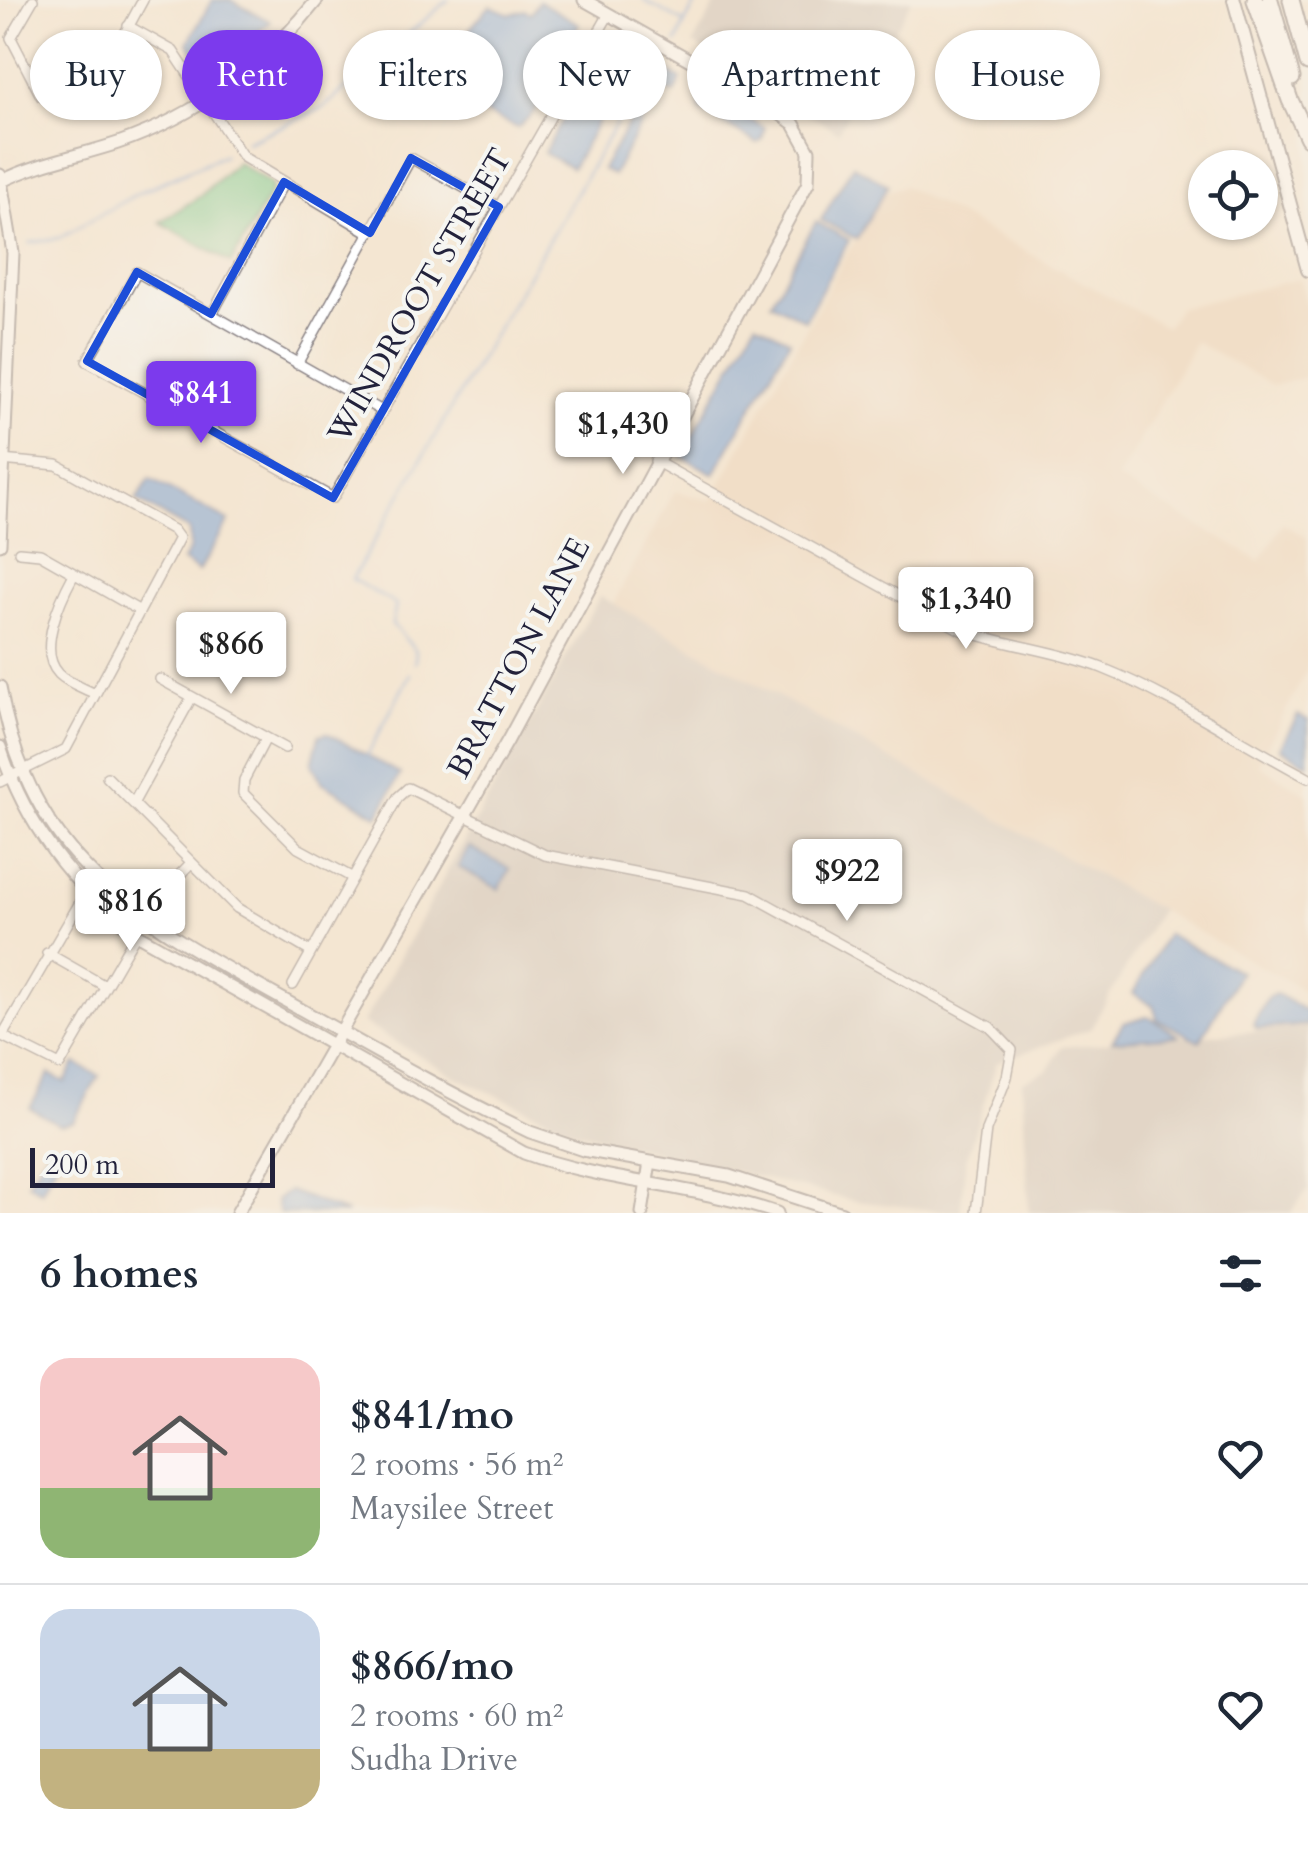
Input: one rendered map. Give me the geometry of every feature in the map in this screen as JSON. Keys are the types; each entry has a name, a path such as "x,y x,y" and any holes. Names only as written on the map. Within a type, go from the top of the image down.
{"highway":[{"path":"1254,0 1290,100 1308,136"},
{"path":"1270,0 1308,136"},
{"path":"1291,0 1308,62"}],"main road":[{"path":"1234,0 1308,270"}],"street":[{"path":"33,0 11,38 41,96 93,78 103,69 143,0"},
{"path":"289,30 317,0"},
{"name":"BRATTON LANE","path":"237,1213 465,816 655,461 800,202 810,168 803,137 777,110 584,0"},
{"name":"WINDROOT STREET","path":"212,314 137,272 88,361 333,498 609,14"},
{"path":"128,26 173,51 182,64"},
{"path":"0,544 13,254 1,179 152,130 182,113"},
{"path":"219,120 243,157 370,233"},
{"path":"297,364 411,158 499,206"},
{"path":"284,182 212,314 382,411"},
{"path":"602,432 612,431 626,444"},
{"path":"3,460 56,465 173,530 179,538 66,748 5,780"},
{"path":"655,461 959,629 1000,644 1084,662 1134,682 1308,778"},
{"path":"20,552 40,554 140,611"},
{"path":"73,576 53,614 54,666 58,674 95,694"},
{"path":"160,679 285,748"},
{"path":"0,687 24,772 67,847 146,922 340,1032 530,1132 582,1150 729,1176 842,1213"},
{"path":"134,802 192,697"},
{"path":"266,738 244,780 243,793 298,848 353,878"},
{"path":"0,748 5,780 36,830 86,892 136,934 331,1048 524,1153 560,1166 704,1192 778,1213"},
{"path":"107,777 237,908 310,952"},
{"path":"293,984 402,791 418,789 545,854 749,894 990,1027 1012,1050 1007,1077 986,1130 976,1213"},
{"path":"86,892 46,954 1,1037 60,1065 160,896 191,863"},
{"path":"46,954 105,986"},
{"path":"642,1213 650,1162"}],"highlighted area":[{"path":"411,158 499,207 333,498 87,361 137,272 211,314 284,182 370,233"}],"shaded area":[{"path":"718,0 912,0 895,30 701,30"},
{"path":"818,120 845,120 838,132"},
{"path":"904,186 1166,327 1179,308 1299,279 1308,308 1308,376 1274,386 1195,342 1118,479 1260,561 1283,524 1308,538 1308,668 1258,764 1308,795 1308,993 613,604 675,491 711,501 880,194"},
{"path":"600,596 1160,910 1090,1029 997,1062 966,1158 960,1213 854,1201 576,1131 456,1077 363,1023"},
{"path":"1308,1027 1308,1189 1291,1213 1029,1213 1022,1081 1048,1070 1061,1047"}],"green space":[{"path":"237,162 271,184 272,190 231,263 160,222 200,196"}],"water":[{"path":"212,0 230,0 271,22 260,30 195,30"},
{"path":"539,1 579,24 576,30 523,30 526,120 518,128 500,120 503,30 468,30 490,6 510,14 525,10 531,13"},
{"path":"667,71 681,79 675,93 667,91"},
{"path":"563,120 599,120 572,168 544,153"},
{"path":"631,120 643,120 613,175 602,169"},
{"path":"717,120 751,120 765,128 757,143"},
{"path":"853,165 888,185 857,239 821,220"},
{"path":"816,222 849,240 805,320 771,302"},
{"path":"756,322 790,340 714,474 681,456"},
{"path":"150,479 229,521 199,571 183,561 190,548 189,530 136,500"},
{"path":"1298,715 1308,720 1308,764 1280,748"},
{"path":"327,733 400,774 378,816 322,782 312,764 319,735"},
{"path":"469,847 510,869 499,889 458,867"},
{"path":"1167,934 1240,972 1200,1041 1157,1019 1154,1006 1133,993"},
{"path":"1276,994 1308,1012 1308,1025 1257,1029 1253,1024 1268,997"},
{"path":"1148,1016 1179,1036 1112,1041 1123,1023"},
{"path":"75,1063 99,1076 73,1122 60,1125 30,1108 49,1074 65,1082"},
{"path":"50,1146 62,1153 41,1191 28,1183"},
{"path":"289,1191 347,1213 279,1213 276,1200"}],"waterway":[{"path":"246,142 323,108 448,0"},
{"path":"643,0 685,23 698,0"},
{"path":"676,43 685,23"},
{"path":"415,663 416,651 392,624 396,605 352,579 618,120"},
{"path":"30,243 59,238 140,192 224,155"},
{"path":"367,756 410,674"}]}
